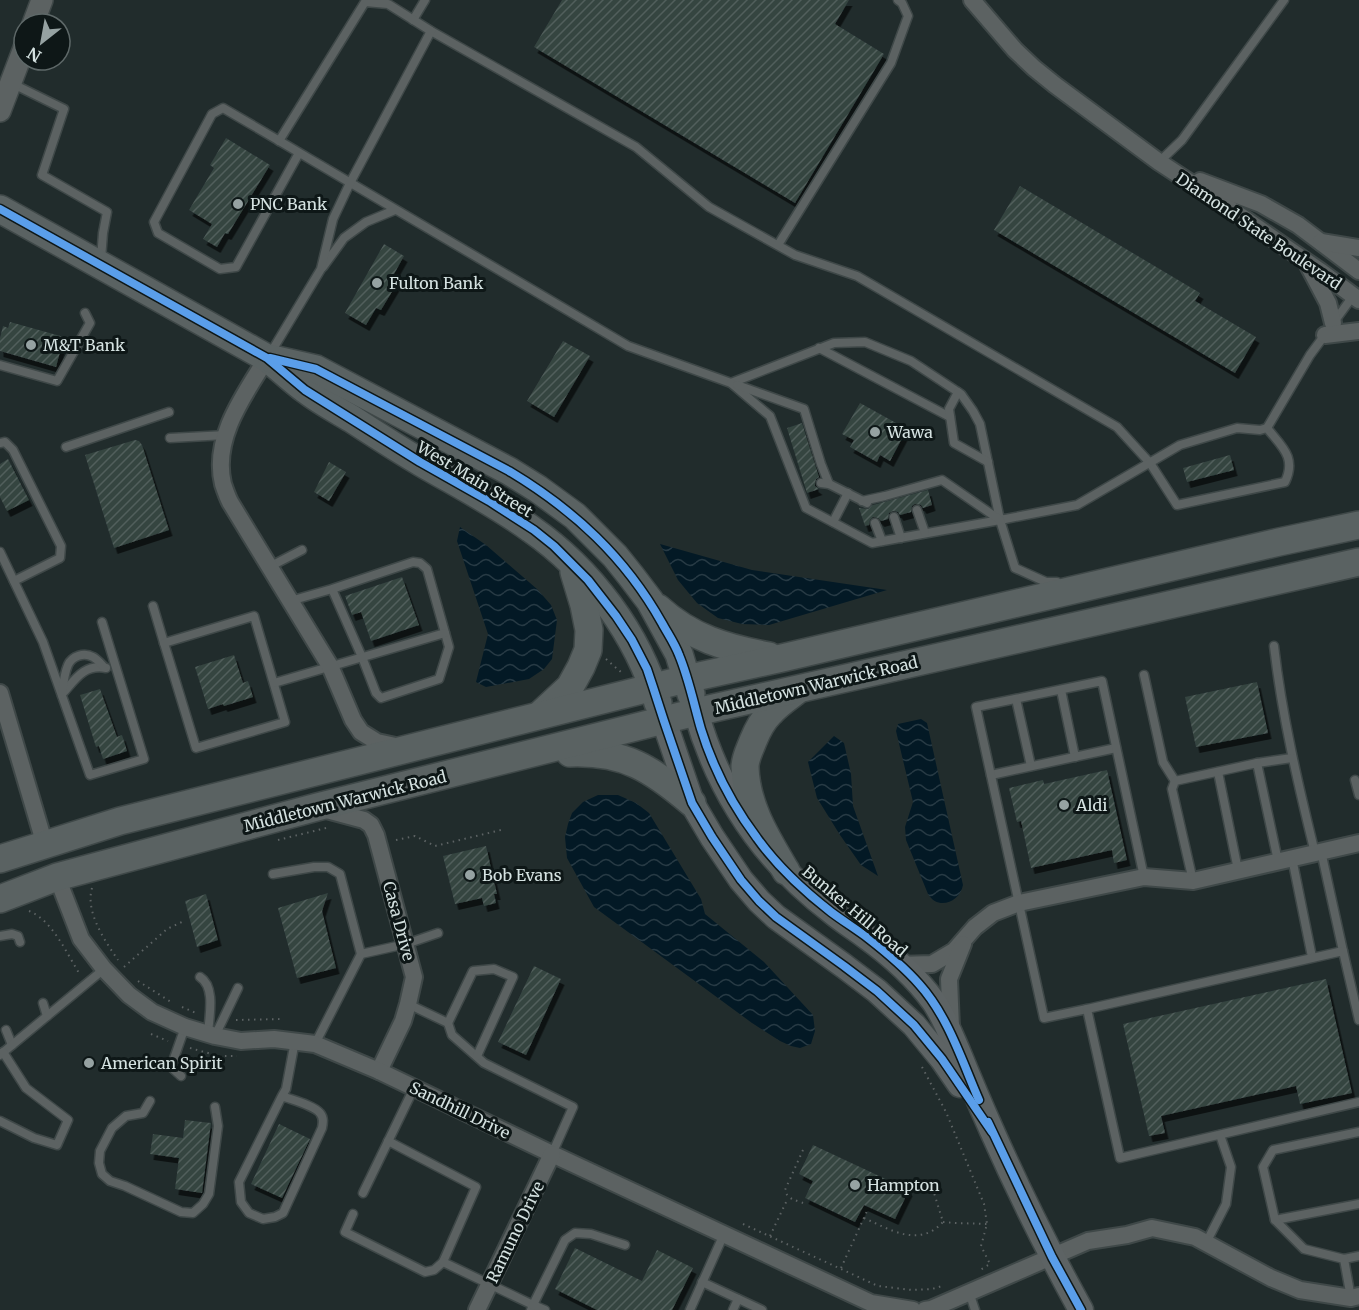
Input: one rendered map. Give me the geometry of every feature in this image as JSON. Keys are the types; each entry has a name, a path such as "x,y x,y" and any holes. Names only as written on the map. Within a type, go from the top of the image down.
{"main road":[{"name":"West Main Street","path":"0,209 267,358 305,390 527,525 571,562 601,596 632,640 653,687 663,721"},
{"name":"West Main Street","path":"267,358 316,369 509,471 574,516 615,556 650,601 679,654 687,678"},
{"name":"Middletown Warwick Road","path":"0,860 120,821 687,678 1359,525"},
{"path":"540,715 570,687 588,650 589,630 571,562"},
{"name":"Middletown Warwick Road","path":"0,897 57,877 324,817 530,754 696,712 1359,562"},
{"path":"650,601 667,616 704,639 726,647 782,658"},
{"name":"Bunker Hill Road","path":"687,678 702,732 717,769 741,815 759,841 786,871 832,912 867,937 919,983 935,1004 992,1132 1052,1257 1082,1310"},
{"path":"786,871 764,833 753,808 748,792 745,767 747,756 762,723 770,713 798,690"},
{"name":"Bunker Hill Road","path":"663,721 692,803 741,880 759,901 794,931 877,991 914,1024 942,1059 992,1132"},
{"path":"530,754 584,752 627,760 660,777 692,803"},
{"path":"57,877 56,868 59,862 69,853 120,821"},
{"path":"0,897 39,864 45,844"}],"street":[{"name":"Diamond State Boulevard","path":"972,0 1015,50 1034,68 1159,162 1357,295"},
{"path":"4,98 14,72"},
{"name":"Diamond State Boulevard","path":"1159,162 1206,184 1261,204 1298,225 1359,271"},
{"path":"1319,242 1359,248"},
{"path":"1306,262 1329,303 1329,329 1359,331"},
{"path":"267,358 237,409 226,435 222,452 223,485 230,502 330,666 353,720 361,732 377,742 407,748"},
{"path":"0,693 45,844"},
{"name":"Casa Drive","path":"324,817 364,820 371,825 376,834 414,977 403,1021 379,1071"},
{"path":"899,965 932,964 954,951 975,927 993,913 1018,903 1144,877 1193,881 1359,843"},
{"name":"Sandhill Drive","path":"57,877 81,939 104,969 129,995 152,1012 184,1027 213,1027 241,1041 274,1039 315,1044 379,1071 724,1234 870,1306 913,1310"},
{"path":"951,1036 949,979 966,938"},
{"name":"Ramuno Drive","path":"477,1310 552,1154"},
{"path":"925,1310 1088,1241 1152,1228 1195,1237 1271,1278 1300,1290 1354,1301"}],"lane":[{"path":"413,20 425,0"},
{"path":"778,245 891,63 908,16 902,3 898,0"},
{"path":"1159,162 1182,140 1284,0"},
{"path":"279,141 365,2 388,4 431,31 636,147 709,207 795,255 857,276 1117,427 1150,463 1177,505 1285,482 1289,473 1289,457 1267,428"},
{"path":"321,269 333,219 431,31"},
{"path":"4,98 64,109 42,175 107,212 101,265"},
{"path":"299,153 236,267 220,269 158,233 154,222 212,114 223,108 628,346 804,409 811,442 825,483 866,503 942,480 1000,520"},
{"path":"267,358 321,269 344,238 366,222 395,210"},
{"path":"731,382 770,416 784,450 797,473 806,508 872,543 1077,505 1180,445 1237,428 1260,430 1267,428 1310,355 1357,295"},
{"path":"0,365 57,381 90,323 85,313"},
{"path":"731,382 834,343 865,342 911,361 958,392 980,424 1000,520 1015,568 1046,582 1100,584"},
{"path":"819,348 950,417"},
{"path":"958,392 949,409 954,442 988,462"},
{"path":"66,447 169,412"},
{"path":"170,438 226,435"},
{"path":"0,443 4,442 13,450 61,546 60,558 14,581"},
{"path":"784,450 794,447"},
{"path":"833,522 848,493"},
{"path":"917,510 925,533"},
{"path":"894,517 901,538"},
{"path":"875,523 882,541"},
{"path":"269,567 302,550"},
{"path":"0,552 43,642 90,775 144,759 102,622"},
{"path":"289,601 412,562 420,563 427,569 449,646 439,680 381,698 376,693 332,589"},
{"path":"153,606 164,643 196,748 285,722 254,616 164,643"},
{"path":"274,683 445,633"},
{"path":"1274,646 1292,758 1318,852 1359,1020"},
{"path":"62,695 68,665 73,658 79,655 93,657 104,667 117,673"},
{"path":"62,695 83,672 93,667 104,667"},
{"path":"1144,675 1163,762 1175,781"},
{"path":"1144,877 1101,681 976,707 1044,1018 1343,951"},
{"path":"1061,690 1076,757"},
{"path":"1016,699 1030,766"},
{"path":"991,775 1116,748"},
{"path":"1175,781 1257,763 1292,758"},
{"path":"1257,763 1312,957"},
{"path":"1218,772 1238,870"},
{"path":"1354,780 1359,795"},
{"path":"1175,781 1172,789 1193,881"},
{"path":"273,874 321,867 328,867 340,874 361,954 315,1044"},
{"path":"361,954 406,944 438,933"},
{"path":"0,936 12,934 18,936 20,942"},
{"path":"0,1121 34,1138 57,1146 68,1120 26,1088 1,1054 104,969"},
{"path":"477,1056 513,977 494,969 473,971 448,1023 452,1035 484,1063 573,1107 552,1154"},
{"path":"200,977 206,981 210,992 213,1027"},
{"path":"213,1027 237,988"},
{"path":"43,1003 47,1016"},
{"path":"408,1004 448,1023"},
{"path":"1087,1009 1119,1158 1359,1102"},
{"path":"181,1076 171,1067 184,1027"},
{"path":"6,1030 12,1045"},
{"path":"282,1096 320,1113 323,1120 322,1128 283,1213 263,1219 249,1213 241,1202 239,1182 282,1096 286,1089 296,1041"},
{"path":"363,1193 414,1088"},
{"path":"150,1101 143,1113 126,1116 112,1128 100,1151 99,1163 102,1174 110,1181 181,1212 193,1213 203,1204 209,1194 218,1126 215,1107"},
{"path":"1359,1132 1273,1150 1263,1167 1275,1220 1304,1249 1344,1259 1359,1256"},
{"path":"1206,1243 1226,1203 1231,1167 1220,1135"},
{"path":"353,1214 345,1232 425,1272 434,1270 443,1262 476,1187 388,1141"},
{"path":"1275,1220 1359,1204"},
{"path":"532,1307 565,1240 575,1233 591,1234 625,1245"},
{"path":"690,1310 724,1234"},
{"path":"1344,1259 1354,1301"},
{"path":"443,1262 532,1307 545,1310"},
{"path":"702,1282 762,1310"},
{"path":"969,1292 975,1310"},
{"path":"733,1310 738,1299"}],"path":[{"path":"601,654 626,676"},
{"path":"274,841 324,817"},
{"path":"396,840 415,836 435,846 501,830"},
{"path":"93,887 90,894 90,906 95,918 105,941 129,972"},
{"path":"27,910 44,920 79,973"},
{"path":"124,967 167,928 184,921"},
{"path":"133,977 174,1004"},
{"path":"182,1007 213,1027 284,1019"},
{"path":"151,1034 219,1056 243,1056"},
{"path":"922,1066 946,1112 979,1190 986,1214 987,1224 981,1246 990,1264 973,1273"},
{"path":"803,1150 785,1190 786,1196 803,1203"},
{"path":"927,1180 931,1183 943,1221"},
{"path":"770,1236 789,1197"},
{"path":"841,1269 868,1209"},
{"path":"864,1218 898,1234 906,1235 929,1233 943,1221"},
{"path":"943,1221 987,1224"},
{"path":"743,1224 878,1286 912,1290 948,1285"}],"water":[{"path":"460,527 486,545 537,589 551,605 557,620 552,659 544,669 529,679 486,687 476,682 488,634 457,541"},
{"path":"660,544 752,570 887,590 769,625 742,624 718,618 697,603 678,580"},
{"path":"921,719 927,723 963,885 958,896 943,903 932,899 928,894 906,840 905,827 913,802 896,731 898,724"},
{"path":"834,736 844,743 851,774 853,806 878,876 861,865 817,798 808,762"},
{"path":"598,795 618,795 636,803 649,813 701,899 705,914 764,962 813,1015 815,1031 811,1044 800,1048 780,1041 594,907 567,858 565,837 572,813 583,802"}],"building":[{"path":"562,0 849,0 835,24 884,54 795,203 534,47"},
{"path":"226,138 270,165 228,234 225,233 217,247 203,239 212,224 189,210 214,168 210,165"},
{"path":"1020,186 1200,293 1195,301 1256,337 1235,373 994,230"},
{"name":"Fulton Bank","path":"384,244 404,256 390,281 396,285 381,310 376,308 366,325 345,313"},
{"name":"M&T Bank","path":"10,322 64,337 56,367 0,351 3,326 8,328"},
{"path":"563,341 590,356 554,417 527,401"},
{"name":"Wawa","path":"860,403 907,429 890,461 880,455 877,462 850,447 854,440 842,434"},
{"path":"802,423 819,477 816,479 815,486 819,489 807,493 787,428"},
{"path":"135,440 142,445 169,530 114,548 85,455"},
{"path":"1230,455 1234,470 1187,482 1183,468"},
{"path":"8,459 29,500 7,511 0,497 0,464"},
{"path":"329,462 346,472 329,501 314,492"},
{"name":"Wawa","path":"928,490 932,505 923,508 915,504 911,512 900,515 893,511 889,513 888,519 881,521 873,517 869,525 865,526 859,508 868,509 873,505"},
{"path":"402,577 419,625 371,641 361,612 352,615 345,596"},
{"path":"234,655 243,683 248,681 253,697 208,709 195,667"},
{"path":"1257,682 1268,733 1196,747 1185,697"},
{"path":"100,689 117,737 122,735 127,751 103,759 99,746 96,747 80,695"},
{"name":"Aldi","path":"1107,770 1127,860 1114,863 1112,850 1031,868 1021,821 1017,822 1009,788 1043,780 1044,784"},
{"name":"Bob Evans","path":"486,846 497,894 494,894 496,903 484,906 482,898 455,904 443,856"},
{"path":"328,893 322,911 336,968 297,978 278,908"},
{"path":"206,894 218,940 197,947 185,901"},
{"path":"534,966 561,979 526,1055 498,1042"},
{"path":"1326,979 1352,1093 1300,1104 1296,1086 1161,1116 1165,1133 1149,1136 1123,1024"},
{"path":"185,1120 211,1123 202,1193 175,1189 179,1158 150,1154 153,1134 183,1138"},
{"path":"279,1124 310,1139 282,1198 251,1184"},
{"name":"Hampton","path":"813,1145 909,1190 895,1219 864,1205 855,1222 805,1198 813,1181 799,1174"},
{"path":"575,1248 642,1281 657,1250 693,1268 672,1310 597,1310 555,1289"}],"cycle path":[{"path":"0,209 267,358 305,390 420,462 489,501 554,546 588,580 632,640 647,669 692,803 741,880 776,917 877,991 914,1025 942,1059 992,1132"},
{"path":"270,358 316,369 509,471 555,502 596,537 632,577 676,647 711,758 724,786 748,826 773,858 801,887 881,949 919,984 946,1024 979,1100"},
{"path":"988,1122 1052,1257 1081,1310"}],"place":[{"name":"PNC Bank","path":"238,204"},
{"name":"Fulton Bank","path":"377,283"},
{"name":"M&T Bank","path":"31,345"},
{"name":"Wawa","path":"875,432"},
{"name":"Aldi","path":"1064,805"},
{"name":"Bob Evans","path":"470,875"},
{"name":"American Spirit","path":"89,1063"},
{"name":"Hampton","path":"855,1185"}]}
